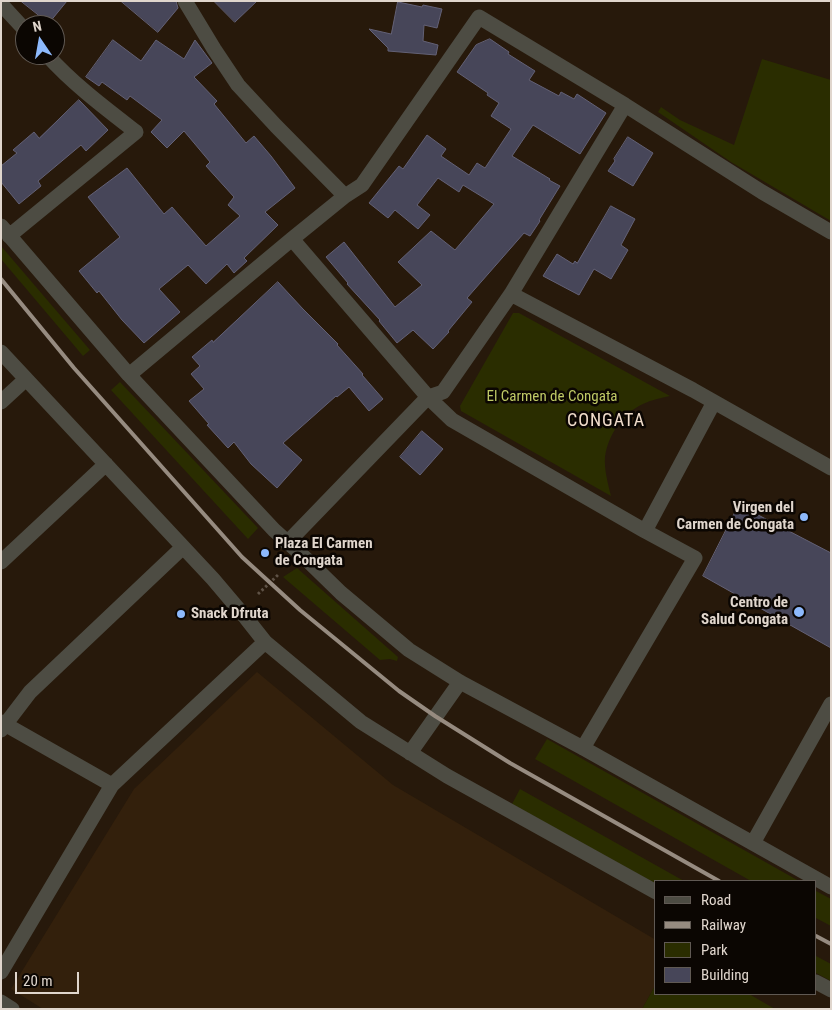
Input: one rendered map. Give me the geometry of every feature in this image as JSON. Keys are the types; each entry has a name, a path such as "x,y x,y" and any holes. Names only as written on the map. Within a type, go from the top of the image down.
{"street":[{"path":"185,1 238,85 345,196"},
{"path":"1,4 15,19"},
{"path":"129,375 292,239 345,196 362,185 479,17 625,105 762,192 831,232"},
{"path":"56,65 136,132 5,231 129,375 287,543 303,556 340,593 410,650 460,682 583,748 831,887"},
{"path":"287,543 428,397 443,392 511,294 625,105"},
{"path":"292,239 428,397 452,420 695,558 583,748"},
{"path":"511,294 714,402 831,468"},
{"path":"1,352 224,592 265,642 361,722 447,776 654,891"},
{"path":"1,402 26,379"},
{"path":"645,531 714,402"},
{"path":"1,562 106,464"},
{"path":"112,785 3,725 30,692 183,547"},
{"path":"1,972 112,785 265,642"},
{"path":"410,754 460,682"},
{"path":"753,843 831,704"},
{"path":"817,983 831,990"},
{"path":"1,1002 12,1009"}],"path":[{"path":"258,594 279,574"}],"shaded area":[{"path":"257,672 393,785 654,939 654,988 642,1009 43,1009 11,989 134,789"}],"green space":[{"path":"762,59 831,80 831,221 731,162 658,112 661,107 680,120 734,145"},
{"path":"1,246 90,350 83,356 1,259"},
{"name":"El Carmen de Congata","path":"513,313 519,313 670,396 649,401 636,408 623,419 613,433 605,457 606,476 611,496 461,411 460,406"},
{"path":"120,382 258,528 248,539 111,390"},
{"path":"297,568 398,657 397,661 390,659 380,660 283,577"},
{"path":"547,739 797,880 749,880 535,759"},
{"path":"520,789 682,880 654,880 654,883 512,804"},
{"path":"817,892 831,899 831,926 817,919"},
{"path":"817,957 831,964 831,981 817,974"},
{"path":"654,988 654,995 751,995 775,1009 642,1009"}],"building":[{"path":"21,1 67,1 56,15 39,15"},
{"path":"121,1 176,1 178,8 158,32"},
{"path":"214,1 257,1 235,22"},
{"path":"398,2 442,9 437,28 424,25 423,41 438,45 436,55 388,51 388,48 369,29 391,34"},
{"path":"490,39 509,52 508,54 535,71 529,80 559,96 561,92 574,99 577,94 606,113 580,154 533,125 512,156 560,186 540,221 530,236 524,233 467,298 472,302 433,349 413,330 397,343 380,320 347,284 326,257 344,242 395,307 422,285 398,262 431,231 455,250 494,204 463,185 459,192 438,178 417,205 430,215 418,229 395,210 388,218 369,203 399,166 403,169 427,135 446,149 441,156 469,175 477,163 485,168 511,129 491,116 499,103 487,95 488,93 457,72 476,45"},
{"path":"113,40 141,61 156,40 184,59 195,40 212,63 194,77 217,101 214,104 246,143 254,136 295,188 265,212 278,225 244,258 247,261 234,273 227,264 206,284 188,265 159,289 180,312 144,343 79,271 120,237 88,197 127,168 164,214 172,207 206,246 240,216 228,205 234,197 206,166 210,162 184,131 167,148 151,132 162,120 130,96 127,100 102,82 99,86 86,77"},
{"path":"79,100 108,130 86,151 81,145 38,181 41,186 19,204 1,182 1,166 17,153 13,150 34,132 39,138"},
{"path":"628,137 653,153 633,186 608,171"},
{"path":"611,206 635,219 621,245 628,250 611,279 594,269 579,295 543,276 557,254 573,264 575,261 577,263"},
{"path":"278,282 338,344 383,399 369,411 349,387 336,396 283,443 302,460 277,488 251,464 234,442 228,448 189,401 204,389 191,374 200,366 192,357 212,340 213,342"},
{"path":"422,431 443,449 420,475 400,457"},
{"name":"Centro de Salud Congata","path":"739,505 831,553 831,648 703,576"}],"railway":[{"path":"1,279 74,368 242,557 300,610 399,691 435,716 510,763 717,880"},
{"path":"817,937 831,944"}],"place":[{"name":"Virgen del Carmen de Congata","path":"804,517"},
{"name":"Plaza El Carmen de Congata","path":"265,553"},
{"name":"Centro de Salud Congata","path":"799,612"},
{"name":"Snack Dfruta","path":"181,614"}],"district":[{"name":"CONGATA","path":"606,421"}]}
